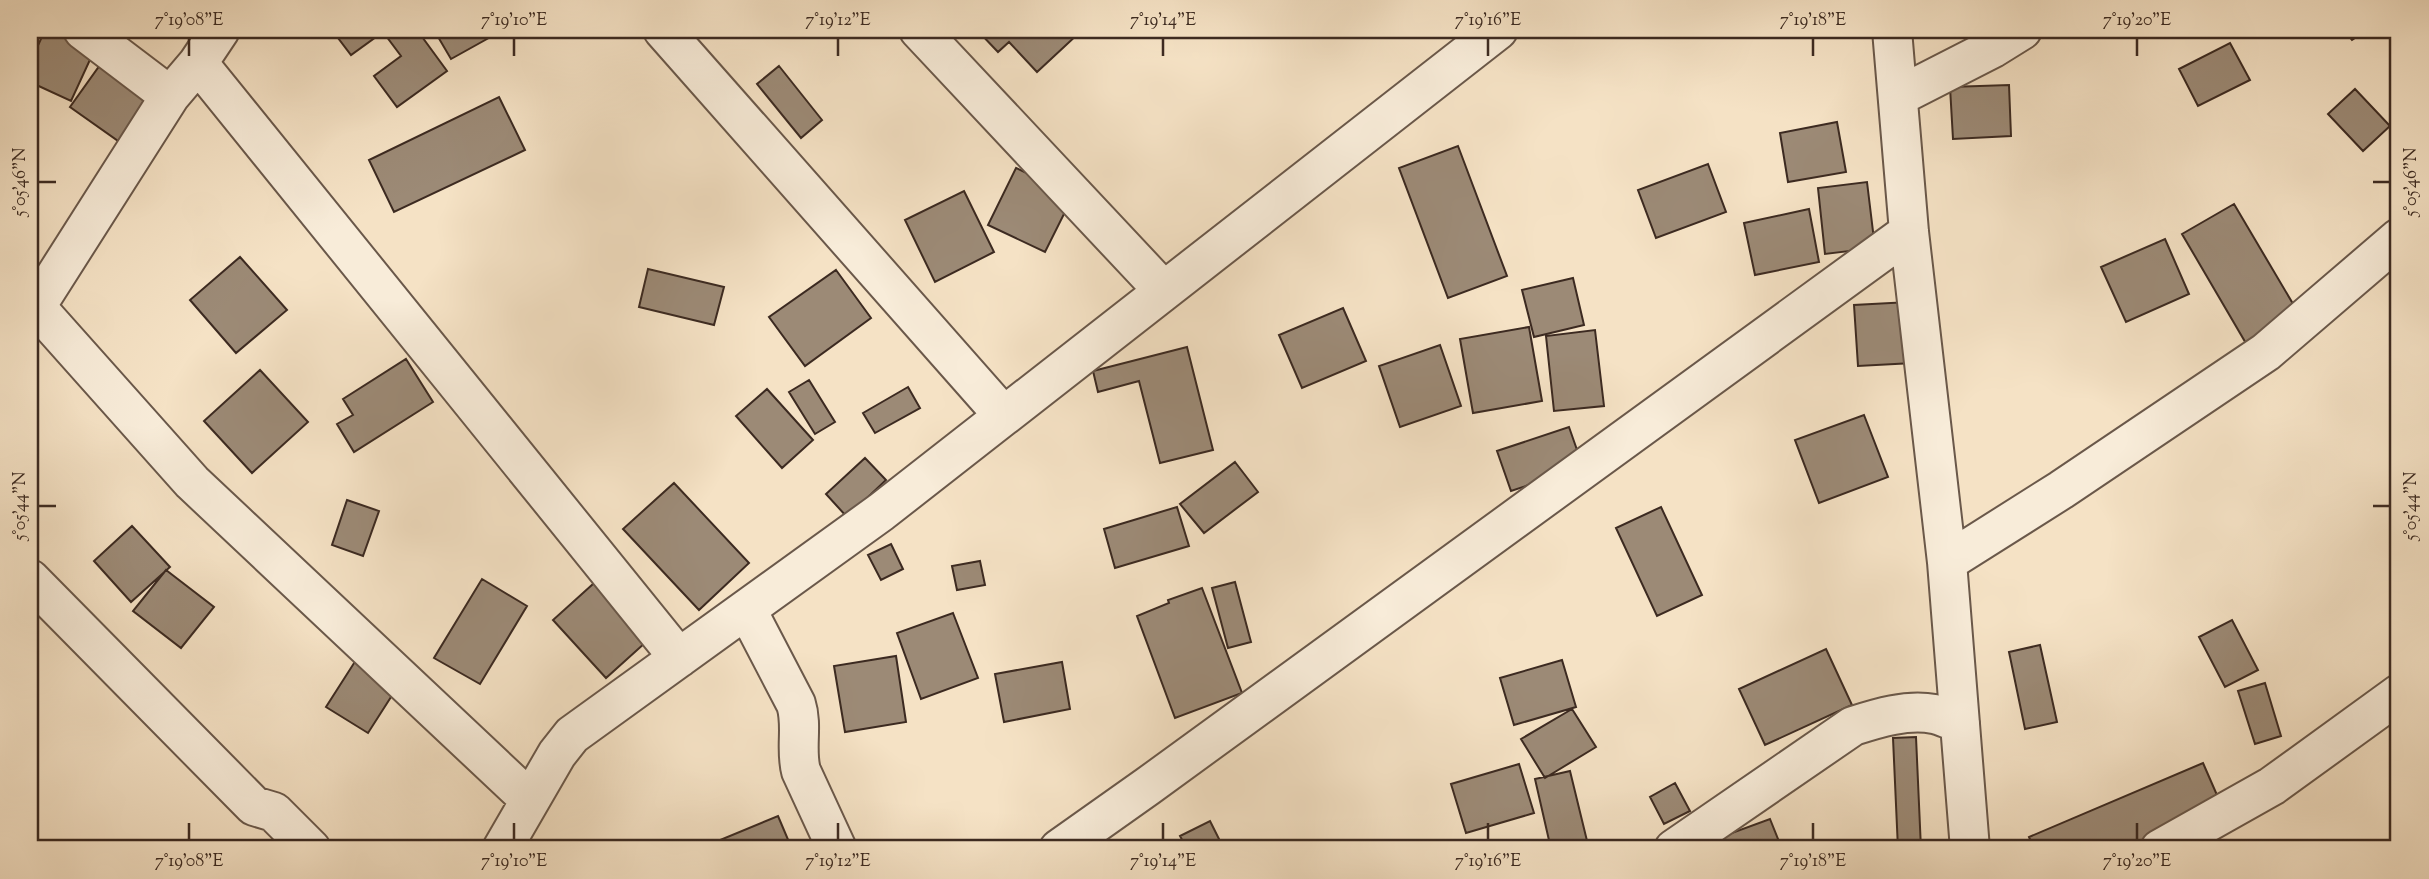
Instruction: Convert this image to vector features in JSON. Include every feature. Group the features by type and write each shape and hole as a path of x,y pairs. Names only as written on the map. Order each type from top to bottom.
{"street":[{"path":"83,30 170,96"},
{"path":"220,30 198,63 170,96 33,312 192,482 530,800"},
{"path":"663,30 1004,416"},
{"path":"919,30 1163,290"},
{"path":"502,849 557,754 572,735 881,512 1498,30"},
{"path":"1892,30 1909,232 1947,562 1970,849"},
{"path":"1899,96 1993,48 2022,30"},
{"path":"198,63 679,658"},
{"path":"1059,849 1909,232"},
{"path":"1947,562 2061,490 2266,352 2399,238"},
{"path":"30,579 254,806 274,812 311,849"},
{"path":"747,610 796,704 800,715 797,758 837,849"},
{"path":"2160,849 2272,786 2399,694"},
{"path":"1674,849 1853,726 1904,714 1933,714 1960,723"}],"building":[{"path":"45,30 82,30 100,38 71,101 30,82 30,63"},
{"path":"332,30 417,30 447,71 397,107 374,76 401,56 383,32 351,55"},
{"path":"434,30 503,30 451,59"},
{"path":"977,30 1076,30 1079,33 1037,72 1009,42 998,52"},
{"path":"2344,30 2367,30 2352,40"},
{"path":"2230,43 2250,80 2198,106 2179,69"},
{"path":"105,58 155,93 121,143 70,107"},
{"path":"779,66 822,120 801,138 757,84"},
{"path":"2009,85 2011,136 1953,139 1950,87"},
{"path":"2355,89 2390,126 2363,151 2328,114"},
{"path":"499,97 525,150 394,212 369,160"},
{"path":"1837,122 1846,172 1788,182 1780,133"},
{"path":"1458,146 1507,276 1448,298 1399,168"},
{"path":"1708,164 1726,212 1656,238 1638,190"},
{"path":"1016,168 1073,196 1045,252 988,225"},
{"path":"1867,182 1875,248 1825,254 1818,188"},
{"path":"964,191 994,252 935,282 905,220"},
{"path":"2234,204 2299,314 2247,345 2182,234"},
{"path":"1809,209 1819,262 1755,275 1744,223"},
{"path":"2165,239 2189,294 2126,322 2101,267"},
{"path":"240,257 287,310 236,353 190,300"},
{"path":"648,269 724,287 714,325 639,307"},
{"path":"836,270 871,318 805,366 769,317"},
{"path":"1573,278 1584,325 1534,337 1522,290"},
{"path":"1909,302 1913,363 1858,366 1854,305"},
{"path":"1343,308 1366,361 1302,388 1279,335"},
{"path":"1529,327 1542,401 1473,413 1460,339"},
{"path":"1595,330 1604,406 1554,411 1546,336"},
{"path":"1440,345 1461,406 1400,427 1379,366"},
{"path":"1187,347 1213,450 1160,463 1139,381 1098,392 1093,371"},
{"path":"406,359 433,402 354,452 337,424 353,415 343,399"},
{"path":"260,370 308,422 252,473 204,421"},
{"path":"809,380 835,422 815,434 789,392"},
{"path":"908,387 920,408 875,433 863,413"},
{"path":"767,389 813,440 782,468 736,416"},
{"path":"1864,415 1888,477 1819,503 1795,440"},
{"path":"1569,427 1583,467 1511,491 1497,451"},
{"path":"865,458 886,480 847,517 826,494"},
{"path":"1235,462 1258,492 1204,533 1180,504"},
{"path":"674,483 749,563 699,610 623,529"},
{"path":"347,500 379,511 363,556 332,545"},
{"path":"1177,507 1189,546 1115,568 1104,529"},
{"path":"1661,507 1702,595 1657,616 1616,528"},
{"path":"132,526 170,567 131,602 94,561"},
{"path":"891,544 903,569 881,580 868,555"},
{"path":"980,561 985,585 957,590 952,566"},
{"path":"613,566 666,624 606,678 553,620"},
{"path":"166,570 214,607 181,648 133,611"},
{"path":"482,579 527,606 480,684 434,658"},
{"path":"1235,582 1251,642 1228,648 1212,588"},
{"path":"1202,588 1242,693 1175,718 1137,616 1169,603 1168,600"},
{"path":"953,613 978,678 921,699 897,633"},
{"path":"2232,620 2258,670 2225,687 2199,637"},
{"path":"2040,645 2057,722 2025,729 2009,652"},
{"path":"1826,649 1852,705 1765,745 1739,689"},
{"path":"896,656 906,722 845,732 834,666"},
{"path":"356,660 398,686 368,733 326,707"},
{"path":"1562,660 1576,707 1514,725 1500,678"},
{"path":"1062,662 1070,709 1004,722 995,674"},
{"path":"2265,683 2281,736 2255,744 2238,691"},
{"path":"1572,709 1596,747 1545,778 1521,739"},
{"path":"1916,737 1921,849 1898,849 1893,738"},
{"path":"2203,763 2227,818 2153,849 2034,849 2029,837"},
{"path":"1519,764 1534,813 1466,833 1451,784"},
{"path":"1570,771 1589,849 1551,849 1535,779"},
{"path":"1675,783 1690,811 1664,824 1650,797"},
{"path":"778,816 792,849 710,849 708,845"},
{"path":"1770,819 1782,849 1722,849 1718,838"},
{"path":"1210,821 1224,849 1187,849 1180,836"}]}
